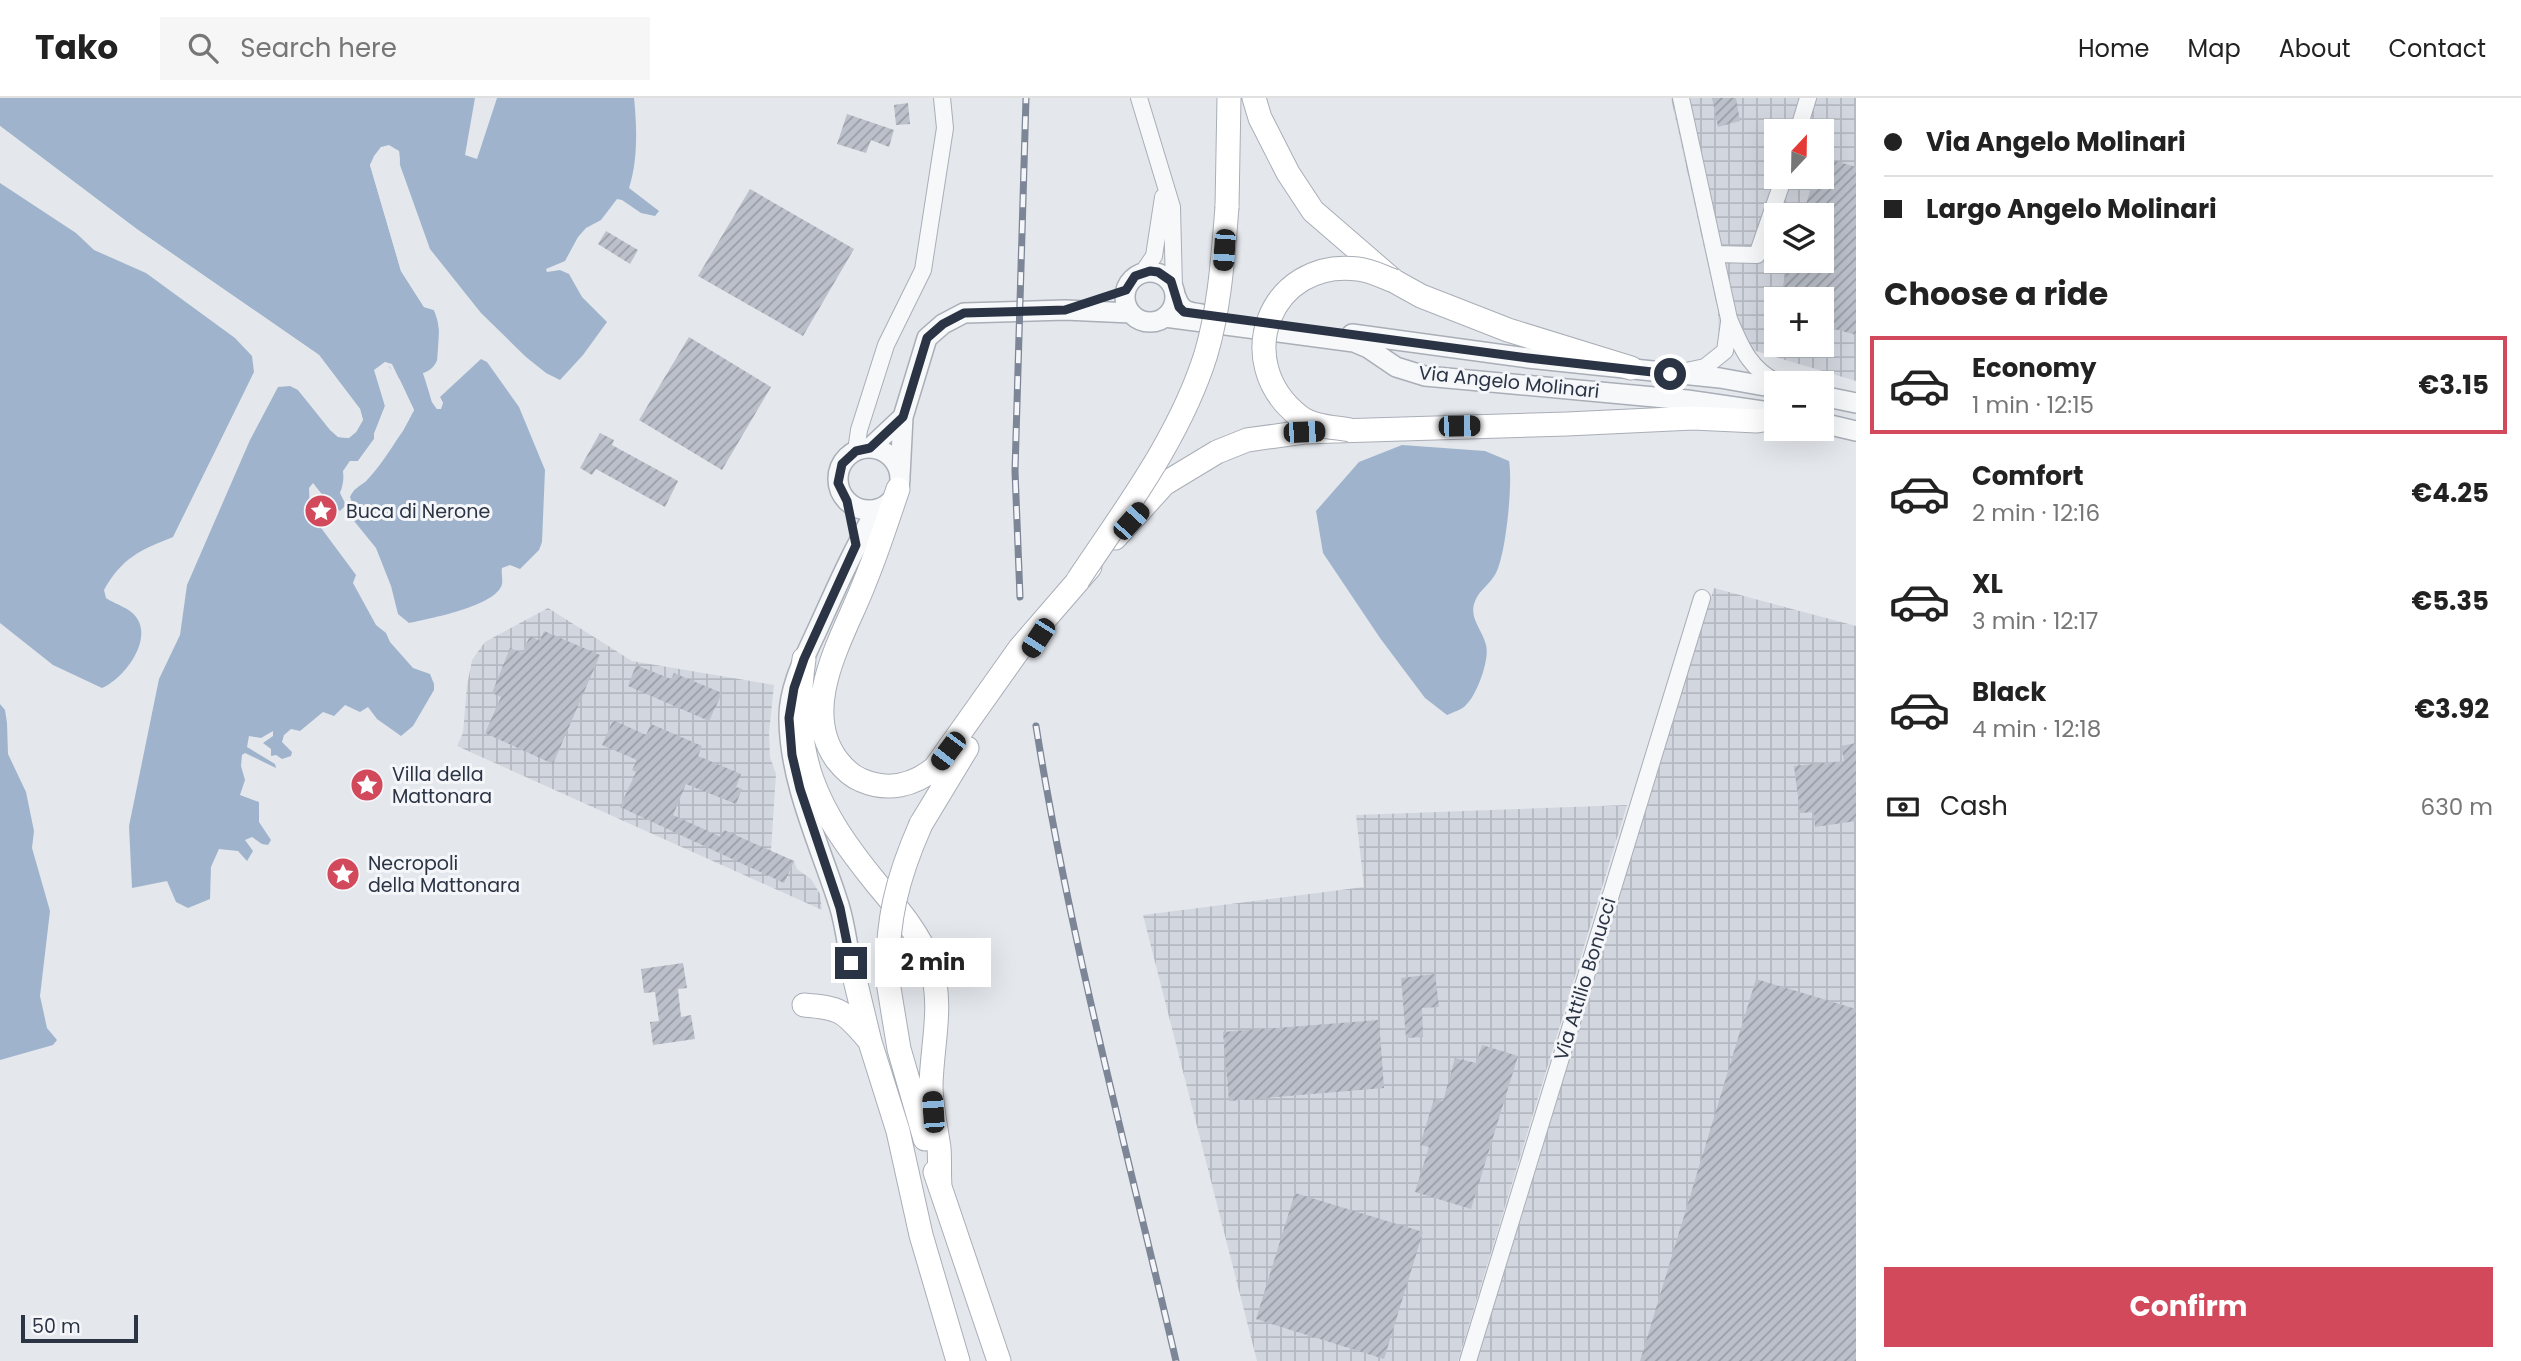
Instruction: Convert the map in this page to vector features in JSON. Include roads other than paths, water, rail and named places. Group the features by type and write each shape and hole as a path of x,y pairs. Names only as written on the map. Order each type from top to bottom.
{"main road":[{"path":"999,1361 940,1186 899,1049 888,982 887,952 895,892 920,824 983,723 1162,453 1190,394 1205,355 1222,272 1227,206 1229,98"},
{"path":"1254,98 1260,118 1287,173 1313,211 1394,281"},
{"path":"1350,430 1318,425 1301,417 1275,386 1263,349 1266,323 1276,304 1290,289 1307,277 1332,270 1359,269 1394,281 1421,296 1508,330 1631,368"},
{"path":"899,483 864,585 839,646 824,695 822,728 828,745 844,769 863,781 892,787 922,779 936,768 1020,648 1164,484 1217,452 1247,440 1304,432 1693,418 1764,419"},
{"path":"804,659 799,719 804,754 813,783 825,812 851,851 913,930 929,962 937,990 938,1018 931,1085 939,1150 940,1186"},
{"path":"851,963 870,1041 898,1131 921,1235 958,1361"},
{"path":"804,1005 831,1007 847,1015 870,1041"}],"street":[{"path":"863,450 859,430 886,345 923,270 945,128 942,98"},
{"path":"1139,98 1172,207 1175,293 1174,305 1166,317 1151,322 1131,313 1125,298 1126,290 1135,276 1143,272 1158,272 1171,281 1175,293"},
{"path":"1681,98 1729,319 1744,354 1764,375"},
{"path":"1802,119 1808,98"},
{"path":"1143,272 1154,256 1158,234 1163,195 1161,173"},
{"path":"1716,254 1757,255 1780,189"},
{"path":"1065,310 1126,290"},
{"name":"Via Angelo Molinari","path":"1175,293 1179,307 1184,312 1528,358 1720,378 1764,386"},
{"path":"903,417 842,464 839,474 841,493 856,507 877,509 886,505 899,483 903,417 927,338 943,324 964,313 1065,310 1131,313"},
{"name":"Via Angelo Molinari","path":"1166,317 1354,342 1396,367 1425,376 1686,400 1764,414"},
{"path":"1670,374 1705,368 1716,360 1725,351 1729,319"},
{"path":"1834,398 1856,403"},
{"path":"1834,426 1856,431"},
{"path":"863,450 887,454 898,468 899,483"},
{"path":"847,501 856,545"},
{"path":"851,963 840,908 800,789 792,755 789,718 794,688 804,659 856,545 877,509"},
{"name":"Via Attilio Bonucci","path":"1468,1361 1702,598"}],"water":[{"path":"0,98 475,98 465,155 477,159 497,98 634,98 636,143 629,188 659,211 655,216 641,213 617,199 601,220 586,228 578,237 565,261 546,269 547,272 560,270 569,274 582,297 607,322 583,355 560,380 526,357 481,313 430,249 400,165 399,151 381,147 370,165 401,271 424,307 434,310 437,317 439,355 431,369 423,373 432,402 437,409 443,403 440,397 481,359 487,362 519,407 545,470 542,542 539,550 520,569 510,565 502,568 502,584 488,599 461,610 409,623 398,614 391,586 376,548 350,516 353,505 350,497 379,466 414,410 400,380 385,362 375,370 385,406 374,439 358,461 350,461 346,469 340,493 346,505 340,511 328,502 313,483 309,488 310,513 356,575 353,583 376,625 386,633 390,642 413,668 430,674 434,690 413,726 401,736 377,719 368,707 360,712 345,705 334,716 323,712 300,731 291,729 284,735 282,742 292,752 291,756 282,759 276,755 271,756 271,749 263,743 273,736 273,731 261,738 249,736 247,747 275,764 276,768 245,753 242,755 241,766 245,780 240,795 259,802 259,822 271,840 268,845 252,837 245,840 253,851 247,861 238,851 219,849 211,867 210,899 188,908 176,902 167,881 132,888 129,826 159,679 180,635 187,585 250,440 278,387 290,386 298,390 338,437 349,438 363,420 360,409 319,355 138,230 0,126"},
{"path":"0,183 76,233 94,250 146,273 235,338 252,356 254,372 173,537 133,556 118,570 104,590 106,598 135,616 141,629 141,639 126,669 102,688 53,665 0,623"},
{"path":"1402,445 1485,451 1509,461 1509,501 1500,564 1478,596 1473,611 1486,645 1484,668 1470,700 1462,708 1447,715 1425,698 1380,638 1323,553 1316,511 1359,462"},
{"path":"0,704 5,710 8,754 26,792 34,831 32,848 50,911 40,996 47,1028 57,1040 53,1045 0,1060"}],"railway":[{"path":"1020,597 1015,471 1026,98"},
{"path":"1036,726 1082,965 1176,1361"}],"place":[{"name":"Buca di Nerone","path":"321,511"},
{"name":"Villa della Mattonara","path":"367,785"},
{"name":"Necropoli della Mattonara","path":"343,874"}]}
